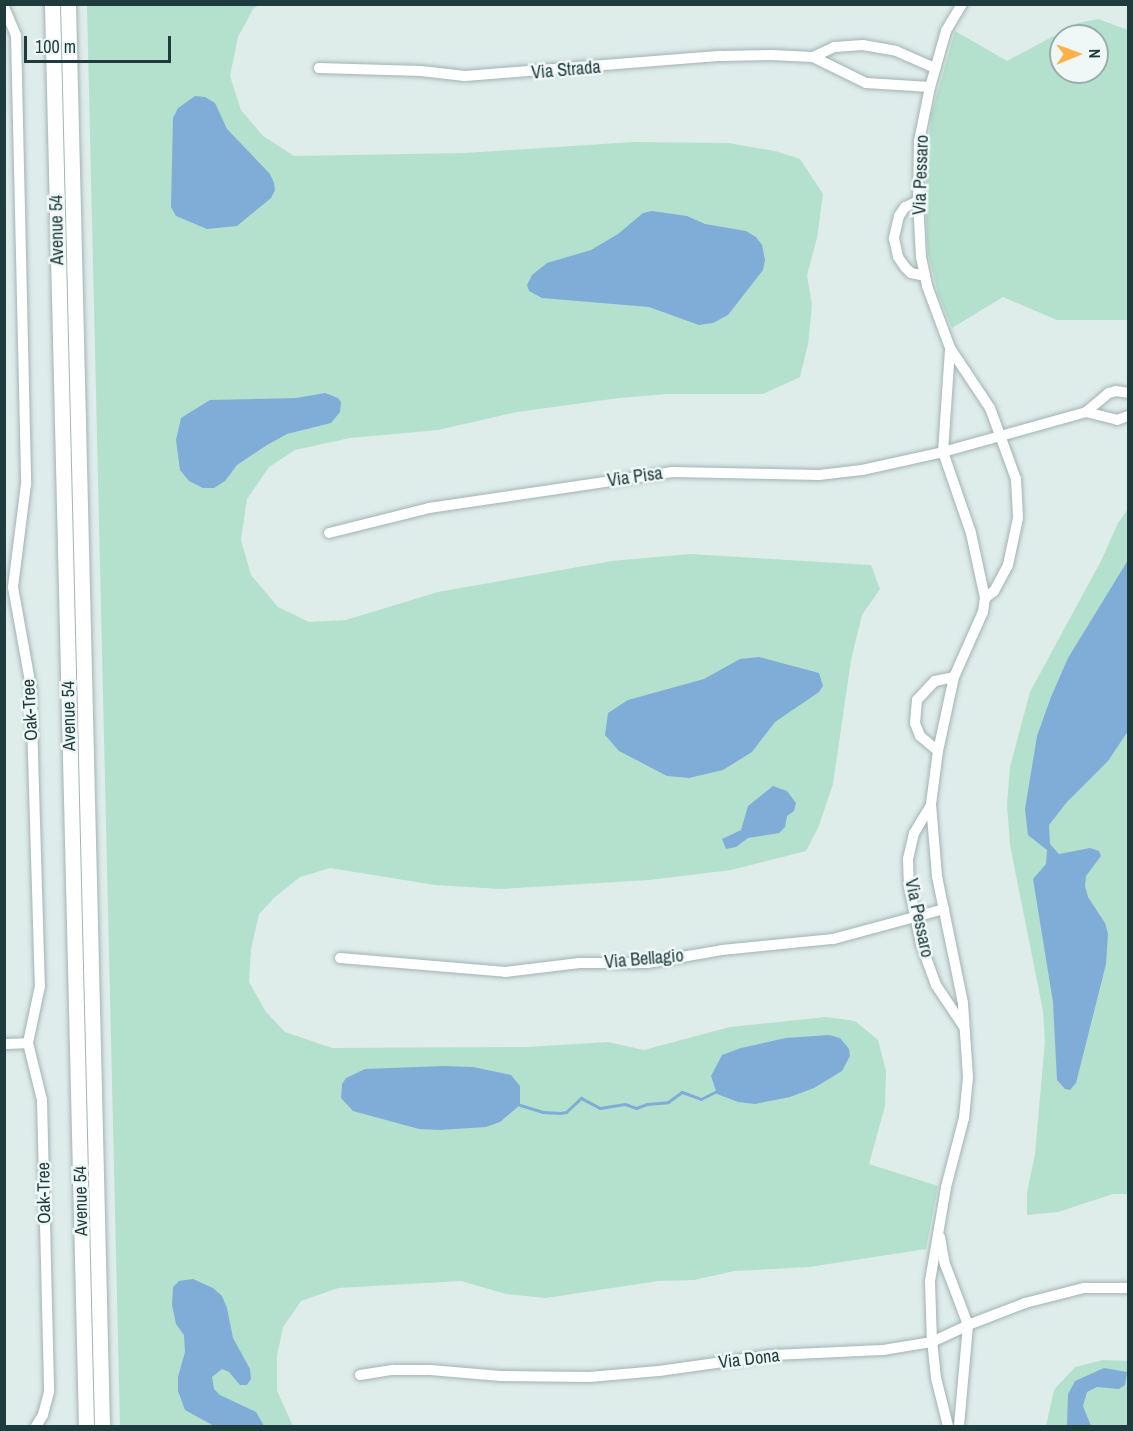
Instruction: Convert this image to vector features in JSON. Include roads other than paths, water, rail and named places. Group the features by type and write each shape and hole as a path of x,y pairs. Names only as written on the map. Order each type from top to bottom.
{"street":[{"name":"Avenue 54","path":"52,4 87,1426"},
{"name":"Avenue 54","path":"68,4 102,1426"},
{"name":"Via Pessaro","path":"962,4 946,31 930,87 919,141 918,201 925,276 951,348 990,408 1016,479 1018,518 1008,565 994,591 985,598"},
{"name":"Oak-Tree","path":"4,7 16,35 26,484 13,587 31,687 40,986 28,1043 42,1100 49,1392 44,1415 36,1426"},
{"name":"Via Strada","path":"813,57 834,47 863,45 896,51 935,68"},
{"name":"Via Strada","path":"319,68 421,71 465,76 721,56 813,57 866,83 930,87"},
{"path":"918,201 905,207 899,216 894,238 898,257 905,267 911,273 925,276"},
{"name":"Via Pessaro","path":"948,1426 936,1378 930,1281 939,1228 964,1118 968,1077 963,1003 937,876 931,804 938,751 954,677 983,612 985,598 971,533 943,452 951,348"},
{"path":"1086,412 1109,393 1128,393"},
{"path":"1086,412 1116,420 1128,416"},
{"name":"Via Pisa","path":"329,533 429,508 672,472 819,475 862,471 943,452 1086,412"},
{"path":"938,751 927,745 915,723 917,700 935,681 954,677"},
{"name":"Via Pessaro","path":"931,804 914,833 908,859 909,886 921,944 936,985 964,1028"},
{"name":"Via Bellagio","path":"339,958 504,972 579,963 647,963 722,950 833,939 944,909"},
{"path":"4,1044 28,1043"},
{"name":"Via Pessaro","path":"939,1228 945,1264 968,1325 959,1426"},
{"name":"Via Dona","path":"360,1375 393,1370 430,1370 501,1376 589,1377 660,1371 773,1355 883,1350 932,1342 1025,1303 1084,1288 1128,1288"}],"water":[{"path":"195,96 205,97 215,103 227,129 270,174 274,183 275,190 271,198 237,226 207,229 176,216 171,207 173,118 178,108"},
{"path":"652,211 687,216 705,224 746,231 756,237 762,245 765,260 763,270 728,315 713,323 699,325 649,307 542,298 529,291 527,285 532,275 547,263 591,250 618,234 643,213"},
{"path":"325,393 338,398 341,402 340,412 331,423 287,434 267,445 237,465 225,481 214,488 203,488 189,481 180,470 176,440 181,418 210,400 296,398"},
{"path":"1128,560 1128,731 1108,761 1067,802 1049,825 1050,844 1059,854 1090,848 1099,851 1101,856 1086,876 1085,886 1088,897 1105,923 1108,934 1106,964 1076,1083 1070,1090 1065,1089 1057,1080 1053,1002 1033,879 1046,864 1047,850 1028,835 1025,809 1037,736 1051,697 1068,658"},
{"path":"759,657 819,673 823,686 819,692 775,722 752,752 723,770 689,778 667,776 619,751 605,735 608,713 628,700 704,679 740,659"},
{"path":"773,786 787,791 796,803 794,811 787,816 785,827 779,833 748,838 736,847 726,849 722,839 741,830 748,806"},
{"path":"829,1035 840,1038 849,1049 850,1056 842,1071 814,1088 790,1097 755,1104 738,1102 717,1094 711,1076 722,1055 741,1048 786,1038"},
{"path":"473,1067 511,1075 520,1086 520,1105 500,1122 486,1127 439,1130 419,1129 353,1111 341,1098 342,1084 346,1078 365,1069"},
{"path":"193,1279 213,1288 222,1296 233,1338 250,1369 251,1379 247,1385 240,1385 229,1372 222,1369 212,1377 214,1389 220,1395 256,1412 264,1426 214,1426 185,1410 178,1391 178,1377 185,1352 184,1335 176,1324 172,1305 173,1287 179,1281"},
{"path":"1104,1368 1127,1372 1125,1385 1119,1389 1097,1387 1087,1392 1083,1406 1091,1426 1067,1426 1068,1394 1075,1381"}],"waterway":[{"path":"520,1105 543,1112 560,1113 566,1112 581,1098 600,1108 625,1104 636,1108 647,1104 668,1102 682,1092 701,1099 715,1092"}]}
